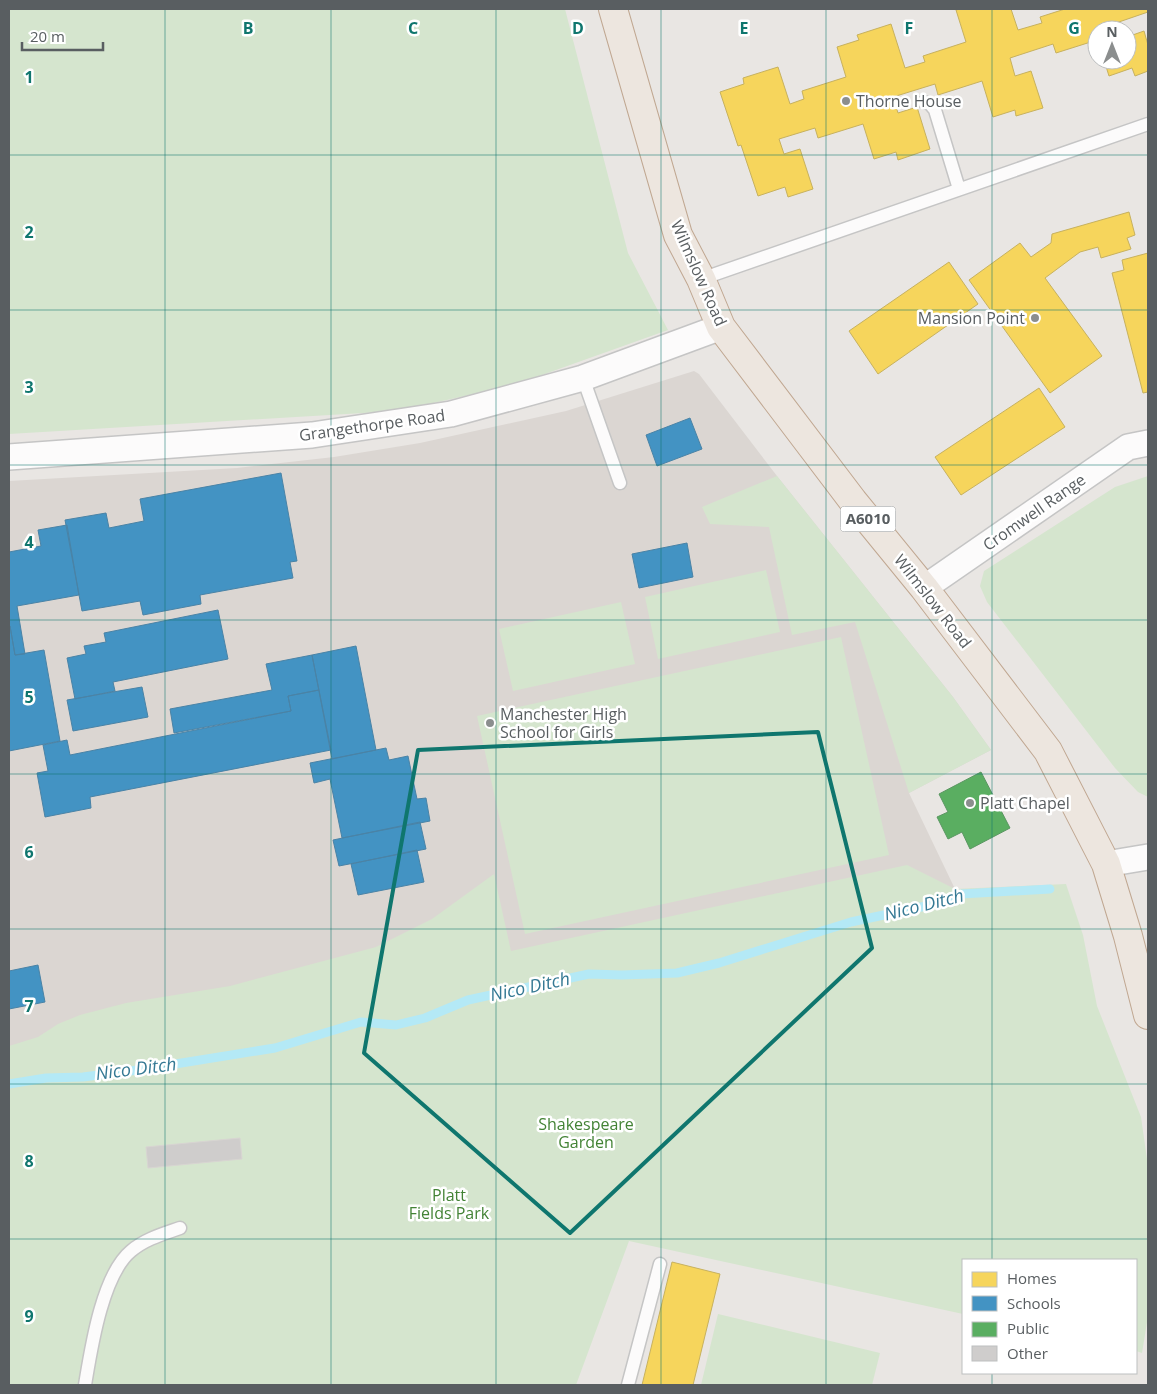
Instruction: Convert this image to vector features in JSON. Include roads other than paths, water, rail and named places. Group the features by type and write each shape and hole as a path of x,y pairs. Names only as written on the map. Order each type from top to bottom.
{"highway":[{"name":"Wilmslow Road","path":"613,9 678,235 701,278 722,326 853,501 924,588 1048,751 1106,864 1128,936 1148,1016"}],"street":[{"name":"Grangethorpe Road","path":"9,457 312,435 450,414 583,378 722,326"},
{"name":"Cromwell Range","path":"924,588 1128,447 1148,443"},
{"path":"1106,864 1148,857"}],"lane":[{"path":"924,102 930,104 935,110 958,189"},
{"path":"701,278 1148,124"},
{"path":"583,378 620,483"},
{"path":"85,1385 94,1333 115,1272 129,1252 146,1240 180,1228"},
{"path":"628,1385 660,1264"}],"waterway":[{"name":"Nico Ditch","path":"9,1084 46,1078 83,1077 138,1070 275,1048 361,1022 396,1025 425,1018 468,1000 589,974 677,973 719,963 851,922 926,906 961,894 1050,889"}],"place":[{"name":"Thorne House","path":"846,101"},
{"name":"Mansion Point","path":"1035,318"},
{"name":"Manchester High School for Girls","path":"490,723"},
{"name":"Platt Chapel","path":"970,803"}],"park label":[{"name":"Shakespeare Garden","path":"586,1133"},
{"name":"Platt Fields Park","path":"449,1204"}]}
